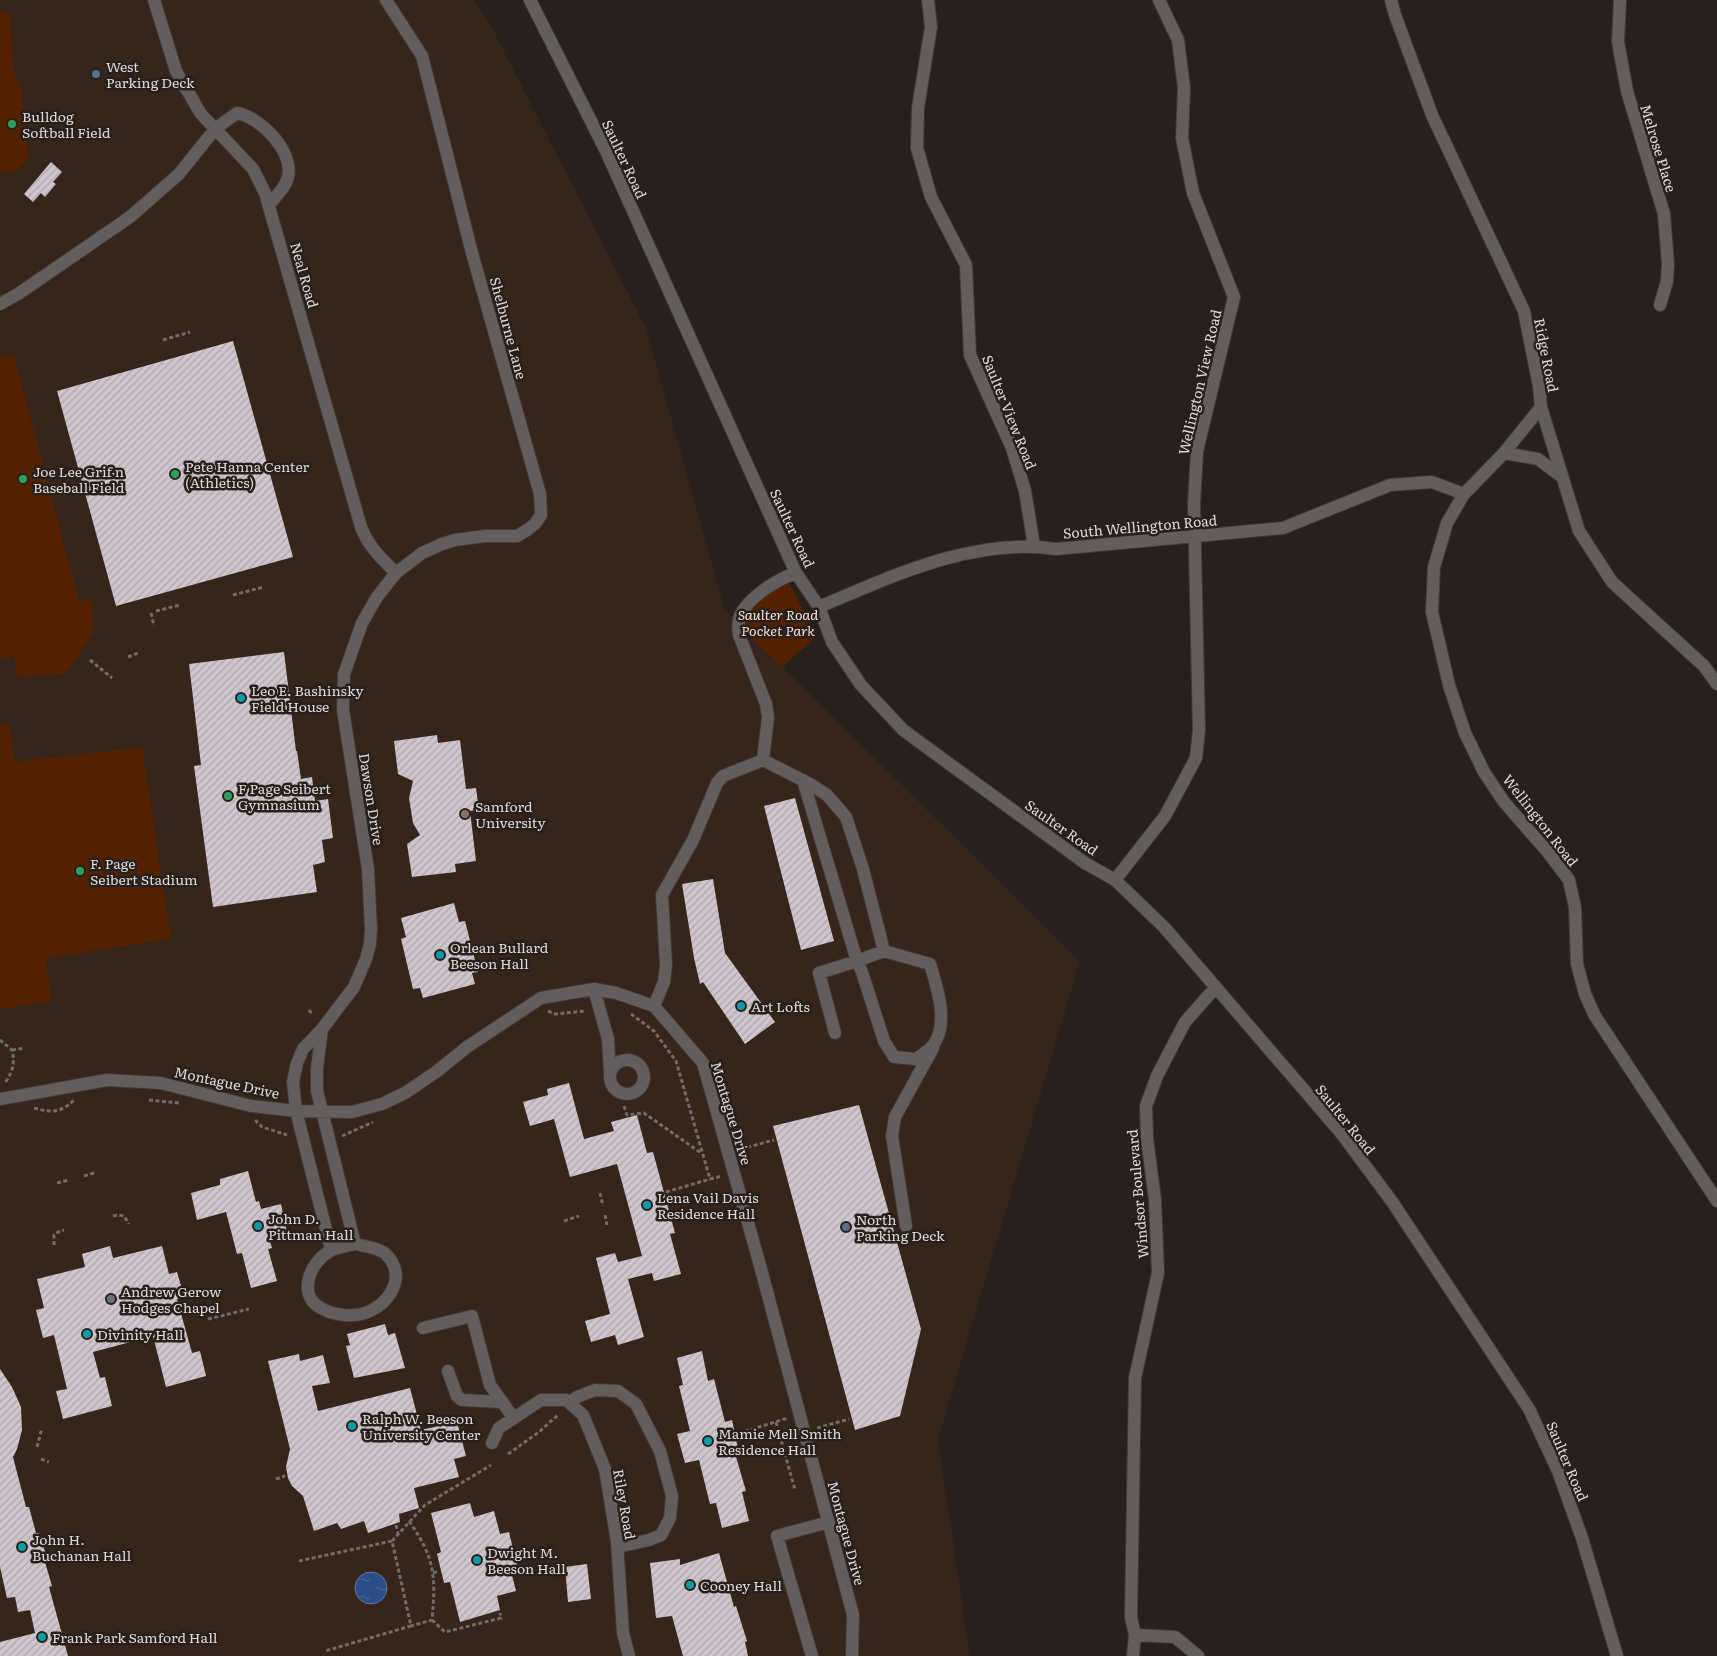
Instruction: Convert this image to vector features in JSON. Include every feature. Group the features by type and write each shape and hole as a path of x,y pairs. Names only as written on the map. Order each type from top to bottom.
{"street":[{"name":"Neal Road","path":"154,0 176,71 201,114 253,169 265,193 361,526 366,539 375,552 396,573"},
{"name":"Shelburne Lane","path":"386,0 422,56 472,253 540,494 541,505 541,515 535,524 517,536 485,536 448,542 422,553 396,573"},
{"name":"Saulter Road","path":"530,0 606,151 796,573 819,607 832,642 861,684 903,730 1085,863 1115,880 1164,927 1347,1141 1393,1203 1529,1409 1558,1471 1582,1538 1617,1656"},
{"name":"Saulter View Road","path":"928,0 930,27 918,108 918,148 930,197 966,265 970,355 1012,448 1025,491 1034,546"},
{"name":"Wellington View Road","path":"1115,880 1165,816 1196,758 1200,730 1194,537 1197,451 1234,297 1193,193 1182,138 1184,88 1178,40 1158,0"},
{"name":"Ridge Road","path":"1391,0 1432,115 1524,311 1540,386 1542,407 1579,531 1612,582 1704,666 1717,684"},
{"name":"Melrose Place","path":"1620,0 1618,42 1626,91 1664,214 1668,264 1667,281 1660,305"},
{"path":"0,304 20,293 130,217 179,174 215,129 237,113 247,114 280,144 285,152 288,177 282,189 269,205"},
{"name":"Wellington Road","path":"1542,407 1504,453 1464,494 1448,523 1434,567 1432,612 1450,685 1465,733 1484,772 1504,802 1546,850 1568,880 1575,907 1577,964 1585,994 1595,1016 1717,1202"},
{"path":"1504,453 1538,459 1562,477"},
{"name":"South Wellington Road","path":"819,607 910,569 977,551 1034,546 1056,549 1283,528 1390,485 1432,482 1464,494"},
{"name":"Dawson Drive","path":"332,1250 296,1111 294,1082 303,1049 322,1030 354,987 370,944 368,869 343,710 344,674 362,624 377,596 396,573"},
{"path":"762,760 768,717 766,704 739,635 740,616 752,600 782,578 796,573"},
{"path":"654,1006 664,982 666,965 662,895 693,840 717,783 723,776 762,760 803,780 827,796 846,817 863,869 884,952"},
{"path":"803,780 857,961 884,1041 894,1057 916,1058 934,1046"},
{"path":"836,1033 819,973 884,952 930,964 940,997 940,1029 934,1046 895,1117 892,1136 906,1226"},
{"name":"Windsor Boulevard","path":"1133,1656 1135,1635 1131,1608 1135,1378 1158,1273 1155,1200 1147,1138 1146,1106 1157,1076 1185,1022 1216,987"},
{"path":"594,989 608,1039 611,1083 618,1092 634,1093 642,1085 644,1074 642,1068 617,1049 608,1039"},
{"name":"Montague Drive","path":"0,1099 108,1080 161,1083 251,1106 296,1111 352,1112 382,1104 405,1093 468,1047 541,998 594,989 616,993 654,1006 703,1063 761,1269 853,1615 852,1656"},
{"name":"Dawson Drive","path":"322,1030 317,1068 317,1090 321,1112 356,1244"},
{"path":"610,1074 616,1063 622,1060 633,1060"},
{"path":"356,1244 382,1251 389,1256 396,1271 396,1281 393,1290 387,1298 369,1312 360,1314 349,1315 330,1312 315,1305 309,1295 308,1280 320,1258 332,1250 356,1244"},
{"path":"423,1328 472,1316 490,1385 513,1417"},
{"path":"448,1371 457,1396 462,1400 501,1402"},
{"path":"492,1443 499,1428 541,1400 568,1401 595,1390 618,1391 636,1404 660,1451 672,1496 670,1518 661,1535 649,1540 618,1547"},
{"name":"Riley Road","path":"568,1401 583,1415 605,1469 618,1547 623,1633 629,1656"},
{"path":"812,1656 777,1536 829,1522"},
{"path":"1135,1635 1175,1637 1198,1656"}],"path":[{"path":"163,340 190,332"},
{"path":"233,595 264,587"},
{"path":"156,612 180,605"},
{"path":"151,613 154,626"},
{"path":"128,657 138,653"},
{"path":"90,660 112,678"},
{"path":"309,1010 313,1015"},
{"path":"541,1013 546,1011 556,1014 600,1010"},
{"path":"627,1012 654,1031 676,1060 710,1180"},
{"path":"0,1040 12,1050 14,1066 4,1085 0,1087"},
{"path":"12,1050 25,1048"},
{"path":"149,1100 186,1104"},
{"path":"624,1106 627,1115 644,1113 702,1154"},
{"path":"247,1118 256,1120 262,1127 269,1130 288,1135 293,1141 304,1140"},
{"path":"328,1138 337,1138 378,1119"},
{"path":"741,1150 774,1140"},
{"path":"84,1176 94,1173"},
{"path":"666,1192 724,1175"},
{"path":"57,1183 68,1180"},
{"path":"600,1193 603,1206"},
{"path":"605,1215 608,1225"},
{"path":"113,1216 124,1216 129,1224"},
{"path":"564,1220 579,1216"},
{"path":"54,1245 54,1235 64,1230"},
{"path":"208,1319 248,1309"},
{"path":"508,1454 552,1421 568,1401"},
{"path":"739,1433 792,1418"},
{"path":"816,1428 850,1419"},
{"path":"776,1422 795,1490"},
{"path":"37,1447 42,1428"},
{"path":"41,1459 49,1462"},
{"path":"299,1561 392,1541 425,1505 491,1465"},
{"path":"276,1479 285,1476"},
{"path":"409,1521 422,1540 431,1563 435,1587 432,1620"},
{"path":"396,1525 398,1533"},
{"path":"44,1543 57,1537"},
{"path":"392,1541 411,1626"},
{"path":"432,1573 439,1571"},
{"path":"432,1620 445,1632 501,1618 500,1613"},
{"path":"325,1651 432,1620"}],"shaded area":[{"name":"Samford University","path":"0,0 474,0 489,22 646,328 725,610 1080,961 938,1440 970,1656 0,1656"}],"green space":[{"name":"Bulldog Softball Field","path":"10,12 13,69 22,90 28,158 17,171 0,172 0,13"},
{"name":"Joe Lee Grif n Baseball Field","path":"14,355 79,601 92,600 93,633 65,674 18,677 14,656 0,658 0,357"},
{"name":"Saulter Road Pocket Park","path":"788,581 817,636 782,667 746,632 746,623 748,615 759,601"},
{"name":"F. Page Seibert Stadium","path":"9,724 15,762 142,747 171,939 46,958 51,1001 0,1009 0,725"}],"water":[{"path":"371,1572 377,1573 382,1577 386,1582 386,1594 382,1599 377,1603 371,1604 365,1603 360,1599 356,1594 355,1588 356,1582 360,1577 365,1573"}],"building":[{"path":"51,162 62,172 53,182 56,184 45,197 41,193 33,202 24,194"},
{"name":"Pete Hanna Center (Athletics)","path":"233,341 293,557 116,606 57,391"},
{"path":"284,652 301,779 312,777 315,801 328,799 333,838 322,840 325,862 313,865 317,892 213,907 194,766 201,765 189,664"},
{"path":"437,735 438,743 460,740 466,789 476,788 479,810 470,811 476,861 455,864 456,872 412,877 407,844 420,835 413,823 409,798 413,781 398,774 394,741"},
{"path":"795,798 834,941 801,950 764,806"},
{"path":"713,879 725,953 775,1022 745,1044 703,982 700,984 694,958 682,884"},
{"name":"Orlean Bullard Beeson Hall","path":"454,903 459,922 465,921 478,972 472,973 475,984 423,998 420,988 413,989 401,939 406,937 401,918"},
{"name":"Lena Vail Davis Residence Hall","path":"569,1083 584,1139 614,1131 611,1122 637,1115 647,1153 653,1152 675,1233 670,1234 681,1274 654,1281 652,1273 628,1279 644,1337 618,1345 615,1335 591,1342 585,1321 610,1314 596,1258 615,1253 618,1262 642,1256 617,1164 570,1177 554,1119 530,1126 523,1102 548,1095 547,1089"},
{"name":"North Parking Deck","path":"859,1105 921,1329 900,1416 855,1430 773,1126"},
{"name":"John D. Pittman Hall","path":"248,1171 256,1202 259,1201 261,1209 281,1204 287,1232 269,1238 272,1248 268,1249 277,1281 251,1288 242,1253 237,1254 226,1212 197,1220 191,1193 220,1185 220,1179"},
{"name":"Divinity Hall","path":"110,1246 113,1258 162,1246 169,1274 177,1272 184,1296 177,1299 192,1353 200,1351 206,1376 166,1387 153,1336 93,1352 100,1378 105,1377 112,1406 63,1419 56,1391 67,1389 54,1335 43,1338 36,1310 44,1308 37,1279 85,1267 82,1254"},
{"path":"385,1324 388,1335 395,1333 405,1368 354,1378 346,1346 350,1345 347,1334"},
{"name":"Mamie Mell Smith Residence Hall","path":"702,1351 708,1381 714,1379 725,1422 732,1420 738,1449 734,1450 746,1491 742,1492 749,1521 722,1528 716,1503 710,1504 699,1460 685,1463 677,1434 690,1431 679,1386 683,1385 677,1358"},
{"name":"Ralph W. Beeson University Center","path":"299,1354 300,1361 323,1355 330,1383 312,1386 318,1411 410,1388 421,1430 457,1422 466,1456 454,1459 459,1477 414,1488 419,1508 399,1514 400,1522 368,1533 364,1521 341,1529 337,1523 314,1531 303,1496 292,1486 288,1478 286,1467 290,1449 268,1361"},
{"name":"John H. Buchanan Hall","path":"0,1369 12,1387 21,1407 22,1430 13,1457 26,1507 29,1507 36,1533 39,1533 48,1561 45,1562 52,1586 49,1587 68,1656 0,1656 0,1642 35,1633 30,1610 18,1612 15,1597 7,1598 0,1567"},
{"name":"Dwight M. Beeson Hall","path":"470,1503 474,1517 494,1511 500,1534 509,1532 517,1565 510,1567 516,1591 497,1596 500,1610 460,1622 450,1582 444,1583 437,1554 441,1552 431,1513"},
{"name":"Cooney Hall","path":"719,1553 734,1607 736,1606 747,1641 745,1642 748,1656 683,1656 672,1616 656,1618 650,1563 680,1559 680,1565"},
{"path":"587,1564 591,1599 568,1602 565,1567"}],"place":[{"name":"West Parking Deck","path":"96,74"},
{"name":"Bulldog Softball Field","path":"12,124"},
{"name":"Pete Hanna Center (Athletics)","path":"175,474"},
{"name":"Joe Lee Grif n Baseball Field","path":"23,479"},
{"name":"Leo E. Bashinsky Field House","path":"241,698"},
{"name":"F Page Seibert Gymnasium","path":"228,796"},
{"name":"Samford University","path":"465,814"},
{"name":"F. Page Seibert Stadium","path":"80,871"},
{"name":"Orlean Bullard Beeson Hall","path":"440,955"},
{"name":"Art Lofts","path":"741,1006"},
{"name":"Lena Vail Davis Residence Hall","path":"647,1205"},
{"name":"John D. Pittman Hall","path":"258,1226"},
{"name":"North Parking Deck","path":"846,1227"},
{"name":"Andrew Gerow Hodges Chapel","path":"111,1299"},
{"name":"Divinity Hall","path":"87,1334"},
{"name":"Ralph W. Beeson University Center","path":"352,1426"},
{"name":"Mamie Mell Smith Residence Hall","path":"708,1441"},
{"name":"John H. Buchanan Hall","path":"22,1547"},
{"name":"Dwight M. Beeson Hall","path":"477,1560"},
{"name":"Cooney Hall","path":"690,1585"},
{"name":"Frank Park Samford Hall","path":"42,1637"}]}
